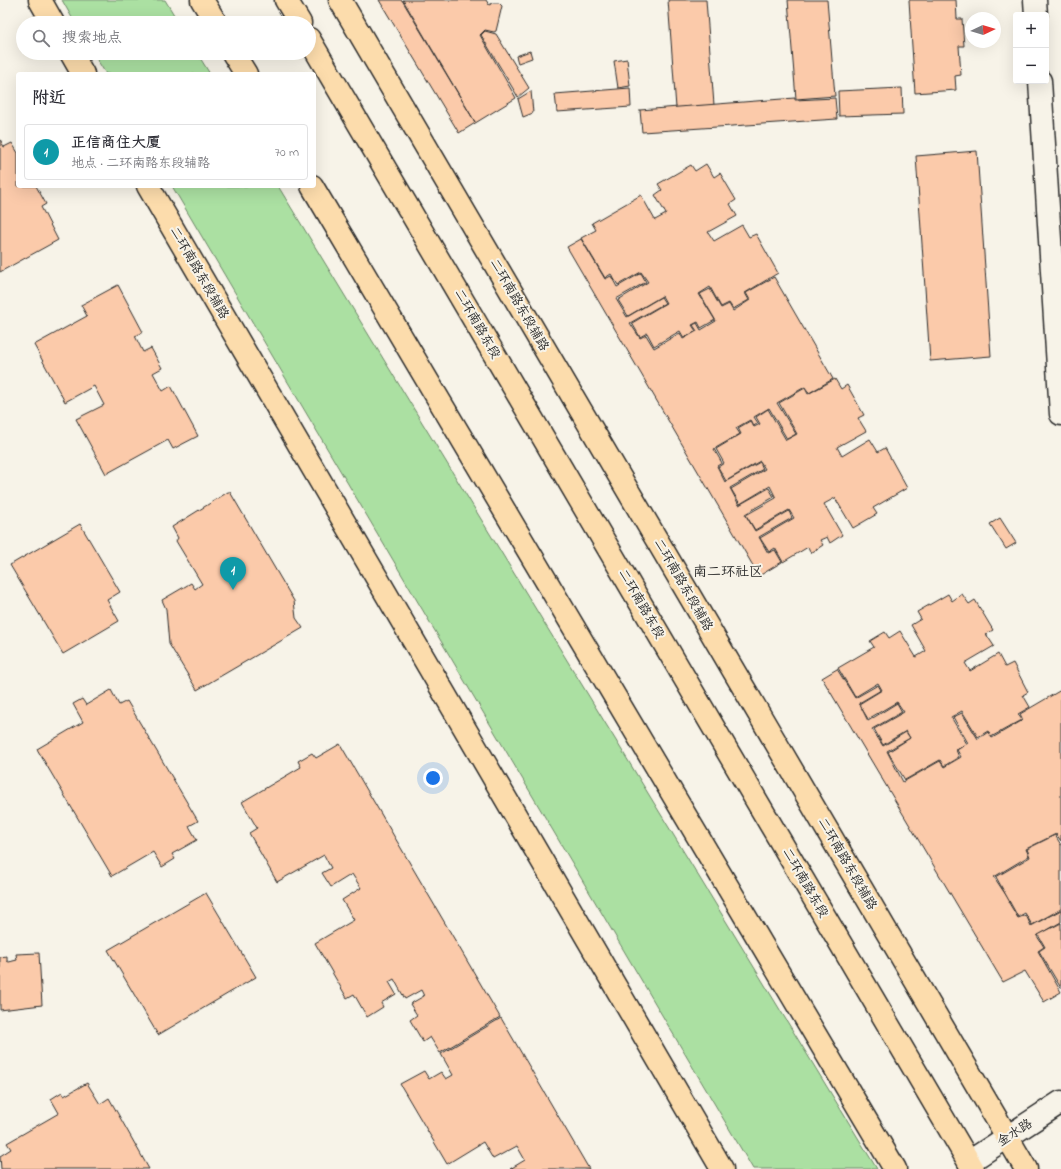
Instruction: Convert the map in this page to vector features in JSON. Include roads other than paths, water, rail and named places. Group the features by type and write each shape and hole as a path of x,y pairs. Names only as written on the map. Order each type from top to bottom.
{"main road":[{"path":"40,0 49,16"},
{"path":"202,0 212,16"},
{"path":"286,0 296,16"},
{"name":"二环南路东段辅路","path":"340,0 1026,1169"},
{"name":"二环南路东段","path":"316,51 971,1166"},
{"path":"75,60 82,72"},
{"path":"237,60 245,72"},
{"name":"二环南路东段辅路","path":"149,188 722,1169"},
{"path":"313,188 895,1169"}],"street":[{"path":"1035,0 1036,12"},
{"path":"1040,84 1058,336 1061,414"},
{"name":"金水路","path":"971,1166 1008,1138 1061,1102"}],"place":[{"name":"正信商住大厦","path":"233,590"}],"district":[{"name":"南二环社区","path":"728,572"}]}
